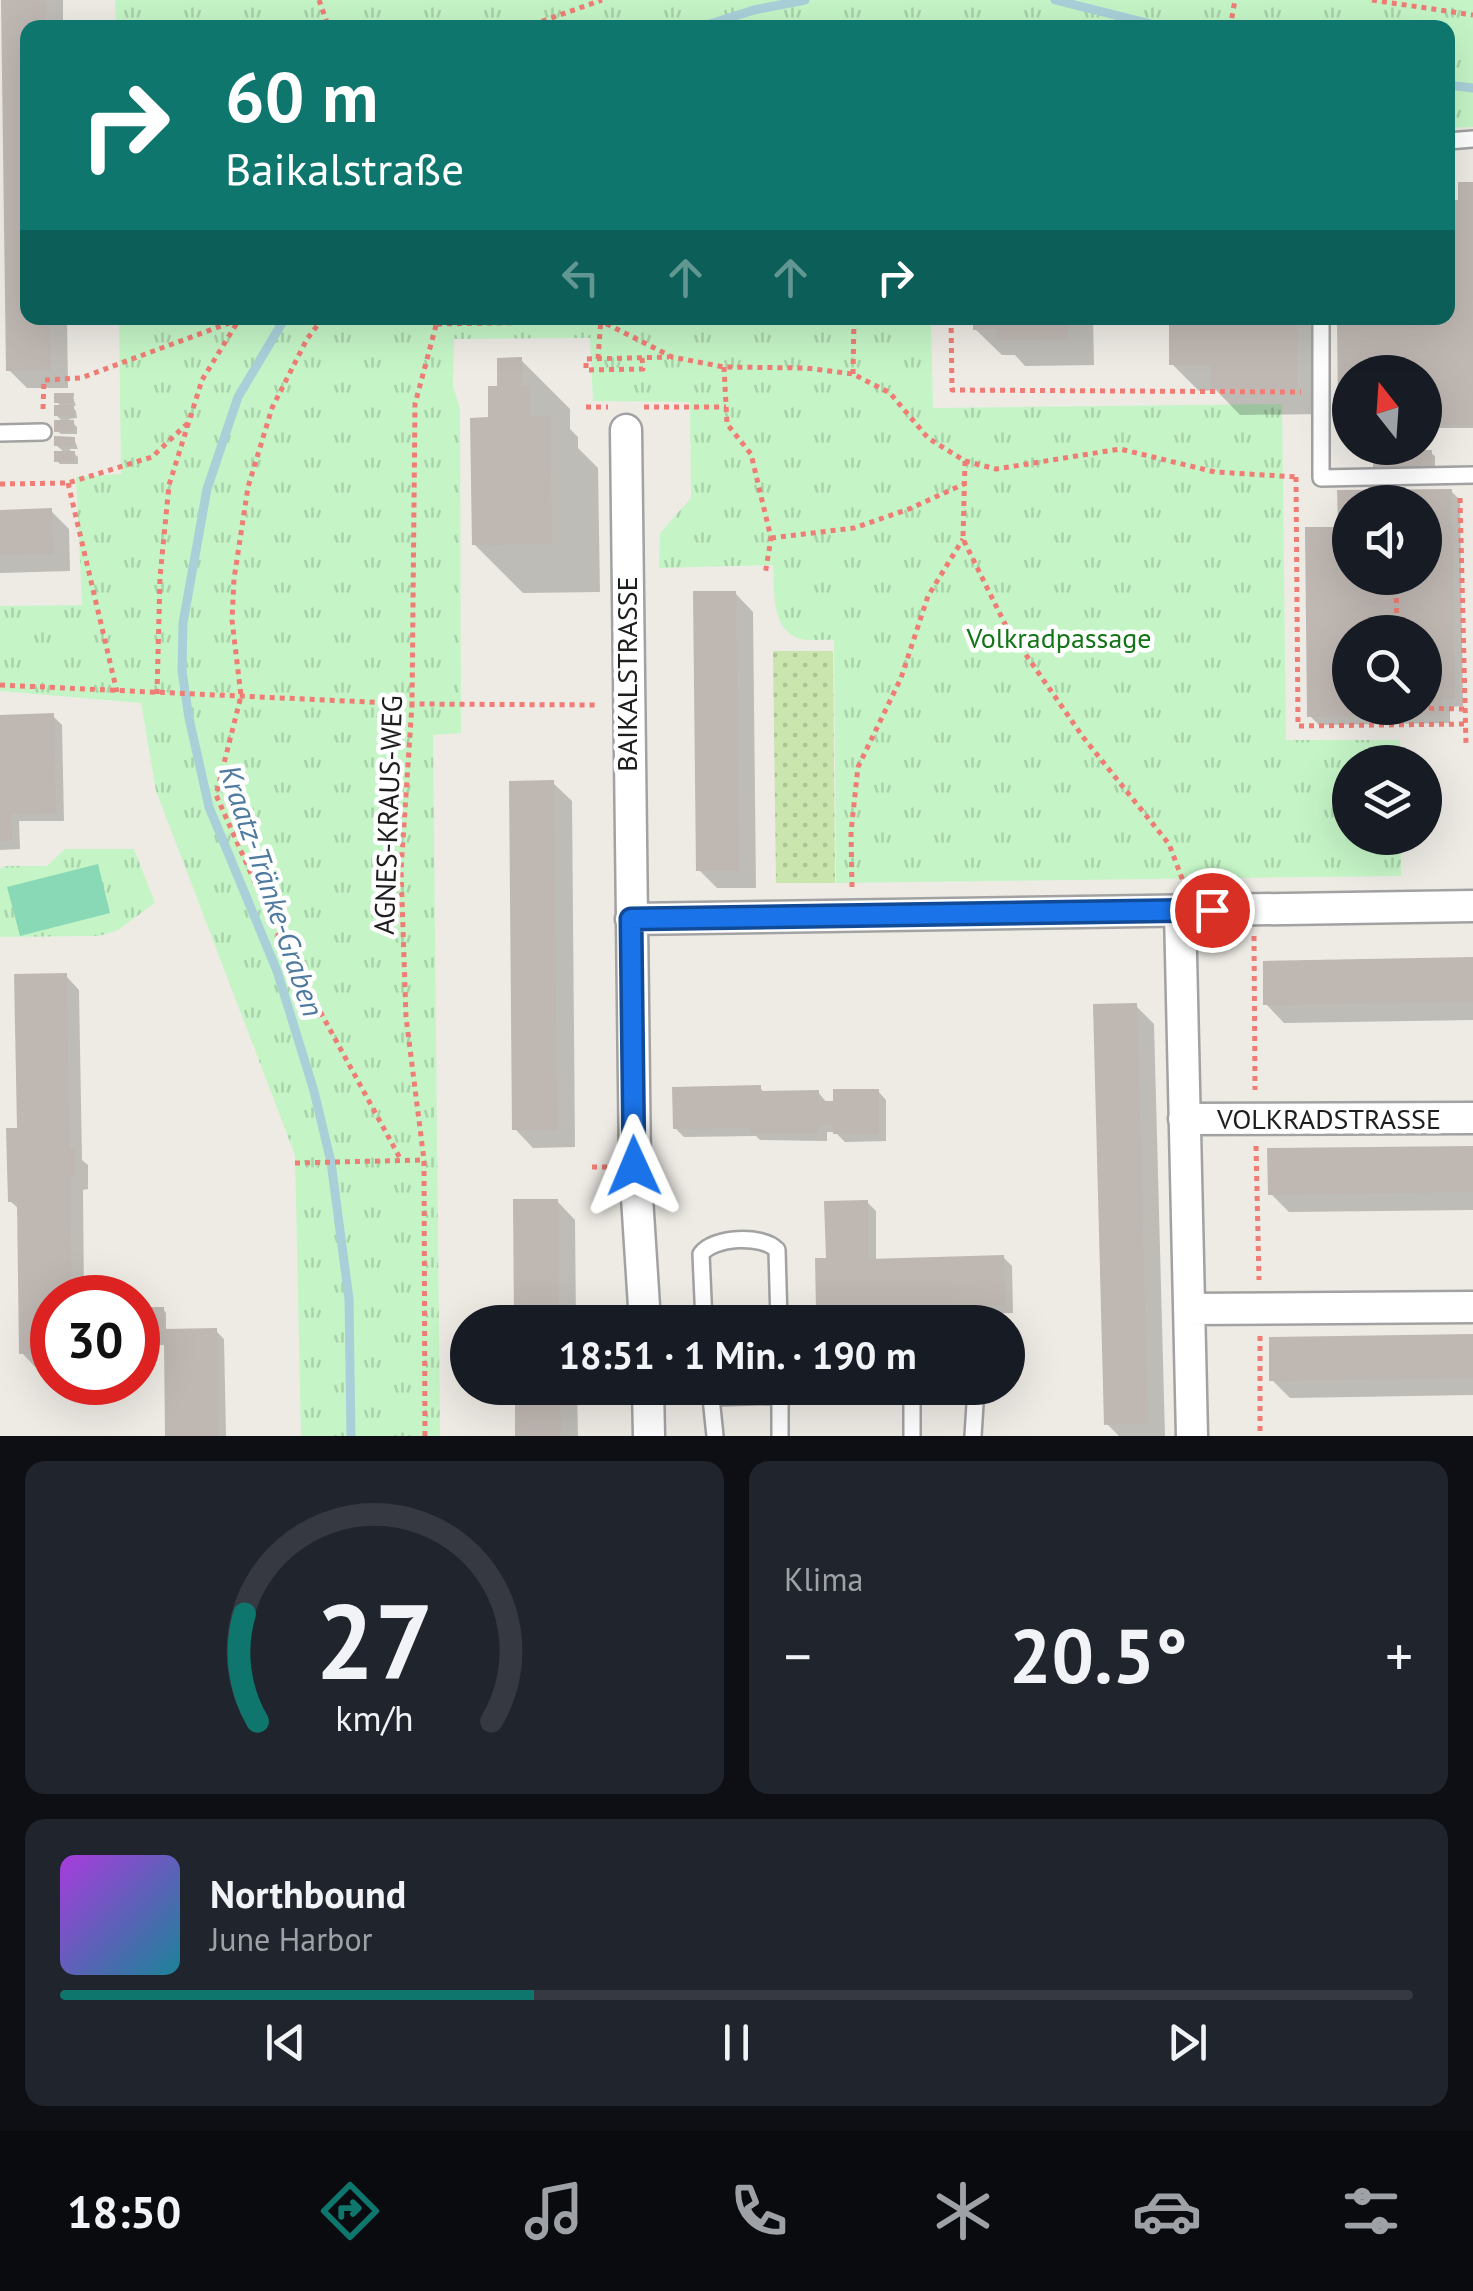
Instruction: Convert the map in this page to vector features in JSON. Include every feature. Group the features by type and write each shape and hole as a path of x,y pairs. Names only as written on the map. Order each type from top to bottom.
{"street":[{"name":"BAIKALSTRASSE","path":"626,430 634,1166 645,1305"},
{"path":"631,919 853,915 1182,898 1473,906"},
{"name":"VOLKRADSTRASSE","path":"1182,898 1192,1436"},
{"name":"VOLKRADSTRASSE","path":"1184,1119 1473,1118"},
{"path":"1189,1309 1473,1307"},
{"path":"648,1405 649,1436"}],"lane":[{"path":"1320,325 1322,478 1466,475"},
{"path":"0,433 43,432"},
{"path":"703,1305 700,1254 706,1246 716,1242 761,1242 776,1250 778,1305"},
{"path":"711,1405 715,1436"},
{"path":"780,1405 780,1436"},
{"path":"912,1405 912,1436"},
{"path":"973,1436 975,1405"}],"path":[{"path":"546,20 602,0"},
{"path":"1372,0 1473,15"},
{"path":"43,432 44,380 80,378 221,325"},
{"path":"157,694 160,577 168,485 202,380 236,325"},
{"path":"317,325 272,408 248,487 232,620 241,696 216,795 278,934 402,1160"},
{"name":"AGNES-KRAUS-WEG","path":"424,1436 424,1160 406,1017 401,870 412,704 415,404 436,325"},
{"path":"598,358 601,325"},
{"path":"612,325 672,357"},
{"path":"853,374 854,325"},
{"path":"951,325 952,390 1321,392"},
{"path":"642,358 643,369 586,370 586,360 598,358 672,357 724,366 806,368 853,374 890,392 928,438 965,461 996,469 1120,448 1216,472 1322,478"},
{"path":"724,366 727,424 751,454 771,538 765,575"},
{"path":"691,407 726,407"},
{"path":"0,484 68,483 152,457 191,420"},
{"path":"965,461 963,539 1006,626 1082,738 1168,844 1178,860 1182,898"},
{"path":"1466,475 1466,744"},
{"path":"1296,477 1298,726 1465,724"},
{"path":"68,483 117,692"},
{"path":"771,538 854,528 964,484"},
{"path":"853,915 851,832 858,767 902,678 928,596 963,539"},
{"path":"0,686 412,704 627,704"},
{"path":"1442,706 1465,708"},
{"path":"1254,928 1260,1436"},
{"path":"295,1163 424,1160"}],"green space":[{"path":"115,0 1473,0 1473,127 1455,128 1455,20 116,20"},
{"name":"Volkradpassage","path":"119,325 931,325 933,408 1282,404 1286,740 1400,740 1400,745 1332,745 1332,855 1401,855 1401,876 836,883 834,640 800,639 783,627 776,608 773,565 659,568 660,533 691,498 690,402 593,401 590,338 454,339 453,386 460,409 461,733 433,735 440,1436 301,1436 295,1155 156,791 141,703 0,691 0,606 82,605 76,477 121,474"},
{"path":"773,651 833,651 835,883 776,883"},
{"path":"65,849 134,849 155,903 118,930 99,936 0,937 0,869 47,866"},
{"path":"98,864 110,913 20,936 7,887"}],"building":[{"path":"1,0 46,0 46,20 20,20 20,325 50,325 51,371 6,371"},
{"path":"1458,182 1473,182 1473,425 1442,425 1442,355 1337,355 1337,325 1455,325"},
{"path":"973,325 1068,325 1068,339 996,340 997,329 973,330"},
{"path":"1169,325 1297,325 1297,389 1211,389 1211,365 1169,365"},
{"path":"522,357 522,386 530,386 530,417 550,416 552,544 472,545 470,418 488,417 488,386 497,386 497,358"},
{"path":"54,393 74,393 73,403 54,403"},
{"path":"54,405 74,405 74,416 54,416"},
{"path":"54,420 74,420 74,431 54,432"},
{"path":"54,436 75,437 75,446 54,446"},
{"path":"54,451 75,451 75,461 54,462"},
{"path":"1373,465 1432,465 1432,468"},
{"path":"1442,489 1452,489 1455,699 1442,699 1442,615 1332,615 1332,717 1307,717 1305,527 1332,527 1332,595 1442,595"},
{"path":"52,508 53,554 0,555 0,510"},
{"path":"693,591 736,591 739,871 696,871"},
{"path":"54,713 56,813 11,814 12,841 0,842 0,715"},
{"path":"554,780 557,1130 512,1130 509,781"},
{"path":"1473,957 1473,1002 1263,1005 1263,961"},
{"path":"67,973 69,1149 75,1149 75,1177 70,1177 72,1275 30,1275 30,1354 19,1354 17,1202 8,1202 6,1128 17,1128 14,974"},
{"path":"1137,1003 1148,1423 1104,1425 1093,1004"},
{"path":"761,1085 761,1091 819,1090 819,1101 833,1101 833,1089 879,1089 879,1134 833,1134 833,1124 819,1125 819,1133 749,1133 749,1128 673,1129 672,1087"},
{"path":"1473,1146 1473,1192 1268,1195 1267,1148"},
{"path":"513,1199 558,1199 559,1305 514,1305"},
{"path":"868,1200 868,1259 1004,1255 1005,1305 816,1305 815,1258 826,1258 824,1201"},
{"path":"160,1307 164,1307 164,1329 217,1328 218,1436 165,1436 164,1343 160,1343"},
{"path":"1473,1334 1473,1378 1269,1381 1269,1337"},
{"path":"515,1405 560,1405 561,1436 515,1436"}],"waterway":[{"name":"Kraatz-Tränke-Graben","path":"722,20 805,0"},
{"name":"Kraatz-Tränke-Graben","path":"1055,0 1135,20"},
{"name":"Kraatz-Tränke-Graben","path":"1455,86 1473,88"},
{"name":"Kraatz-Tränke-Graben","path":"281,325 238,397 207,489 183,623 182,671 209,807 277,971 331,1162 349,1299 351,1436"}],"route":[{"path":"634,1166 631,919 1212,910"}]}
